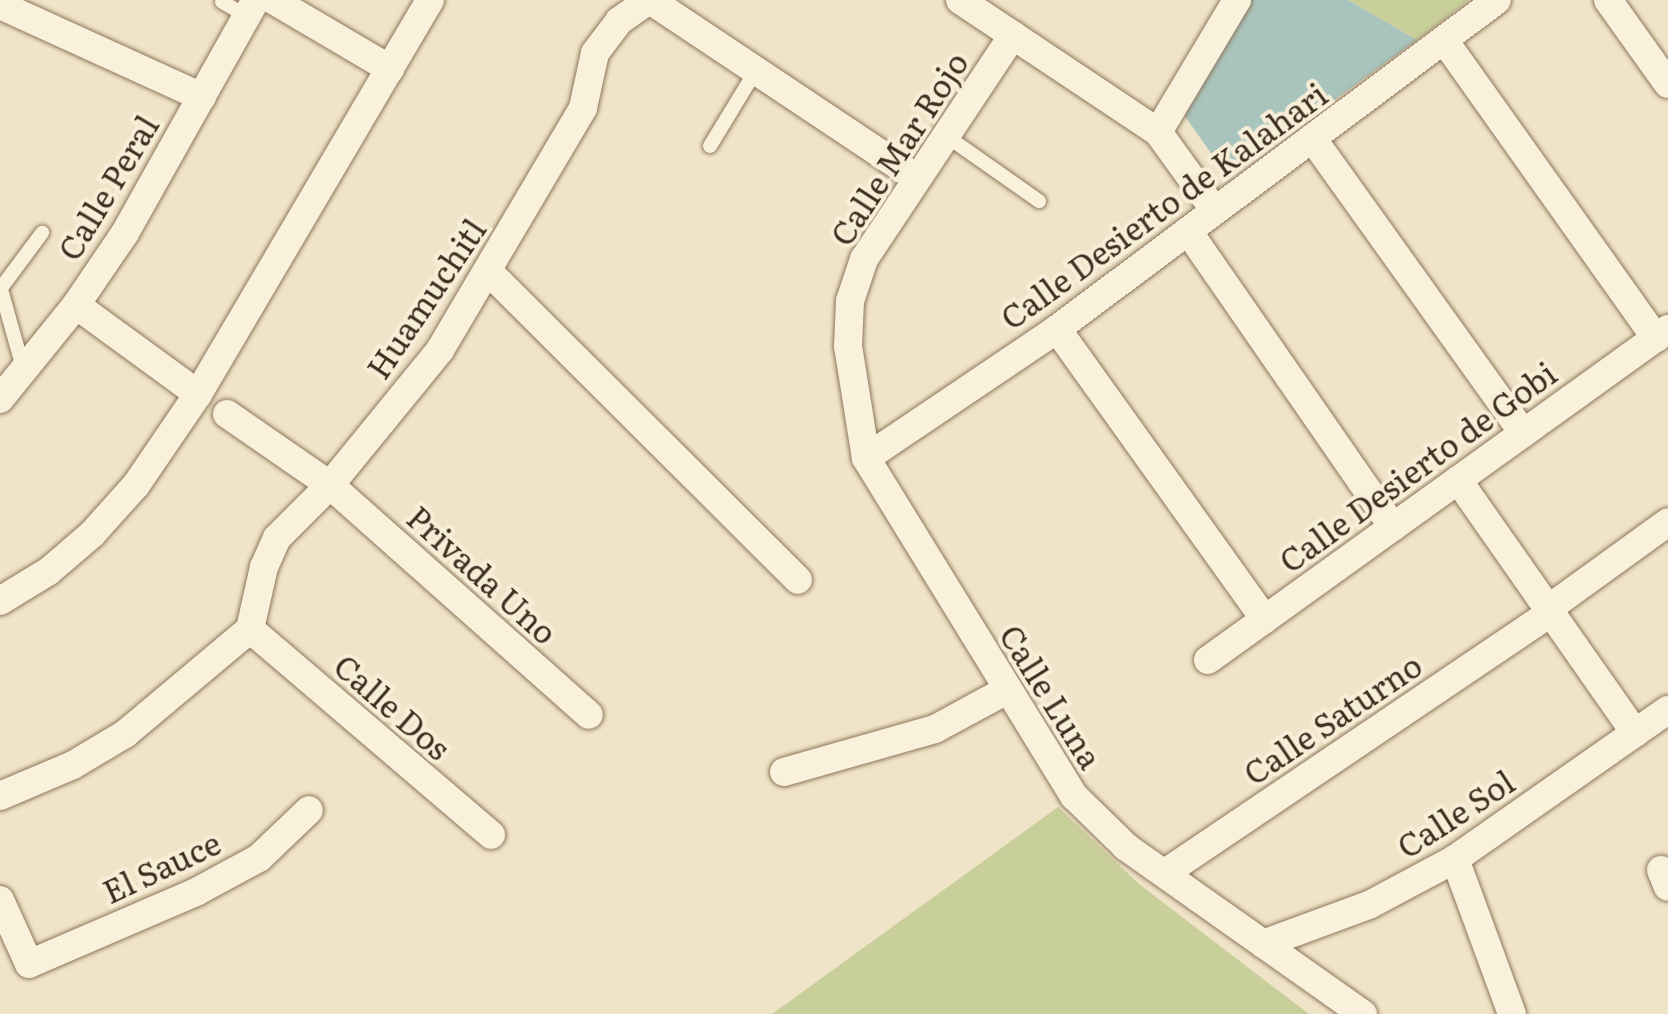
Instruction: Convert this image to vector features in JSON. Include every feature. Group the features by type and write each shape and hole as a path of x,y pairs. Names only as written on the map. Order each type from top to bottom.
{"street":[{"path":"273,0 390,69"},
{"path":"0,602 49,571 92,534 136,485 198,394 430,0"},
{"path":"649,0 917,178"},
{"name":"Huamuchitl","path":"250,630 264,568 277,538 330,485 440,350 584,108 595,54 619,22 649,0"},
{"path":"960,0 1158,132 1214,212"},
{"path":"1158,132 1237,0"},
{"name":"Calle Desierto de Kalahari","path":"866,458 1057,329 1497,0"},
{"path":"1608,0 1668,84"},
{"path":"0,5 202,97"},
{"name":"Calle Peral","path":"0,399 76,305 125,233 252,8"},
{"name":"Calle Mar Rojo","path":"850,301 864,259 1013,36"},
{"path":"1444,40 1662,334"},
{"path":"1312,138 1523,433"},
{"path":"1188,231 1392,527"},
{"path":"488,272 798,580"},
{"name":"Calle Luna","path":"850,301 848,346 866,458 1074,796 1126,846 1363,1014"},
{"path":"76,305 198,394"},
{"path":"1057,329 1265,619"},
{"name":"Calle Desierto de Gobi","path":"1208,660 1662,334"},
{"name":"Privada Uno","path":"227,414 330,485 588,716"},
{"path":"1458,480 1544,615 1635,734"},
{"name":"Calle Saturno","path":"1165,873 1544,615 1668,522"},
{"path":"0,796 72,765 125,734 250,630"},
{"name":"Calle Dos","path":"250,630 491,835"},
{"path":"784,772 935,730 1006,691"},
{"name":"Calle Sol","path":"1263,944 1369,905 1455,859 1668,710"},
{"name":"El Sauce","path":"0,900 29,964 212,884 259,858 309,810"},
{"path":"1455,859 1512,1014"}],"lane":[{"path":"222,2 252,8"},
{"path":"710,146 756,72"},
{"path":"945,135 1039,201"},
{"path":"23,369 0,287 42,233"}],"green space":[{"path":"1348,0 1469,0 1417,40"},
{"path":"1058,807 1139,884 1309,1014 772,1014"}],"water":[{"path":"1247,0 1348,0 1417,40 1228,177 1179,108"}]}
